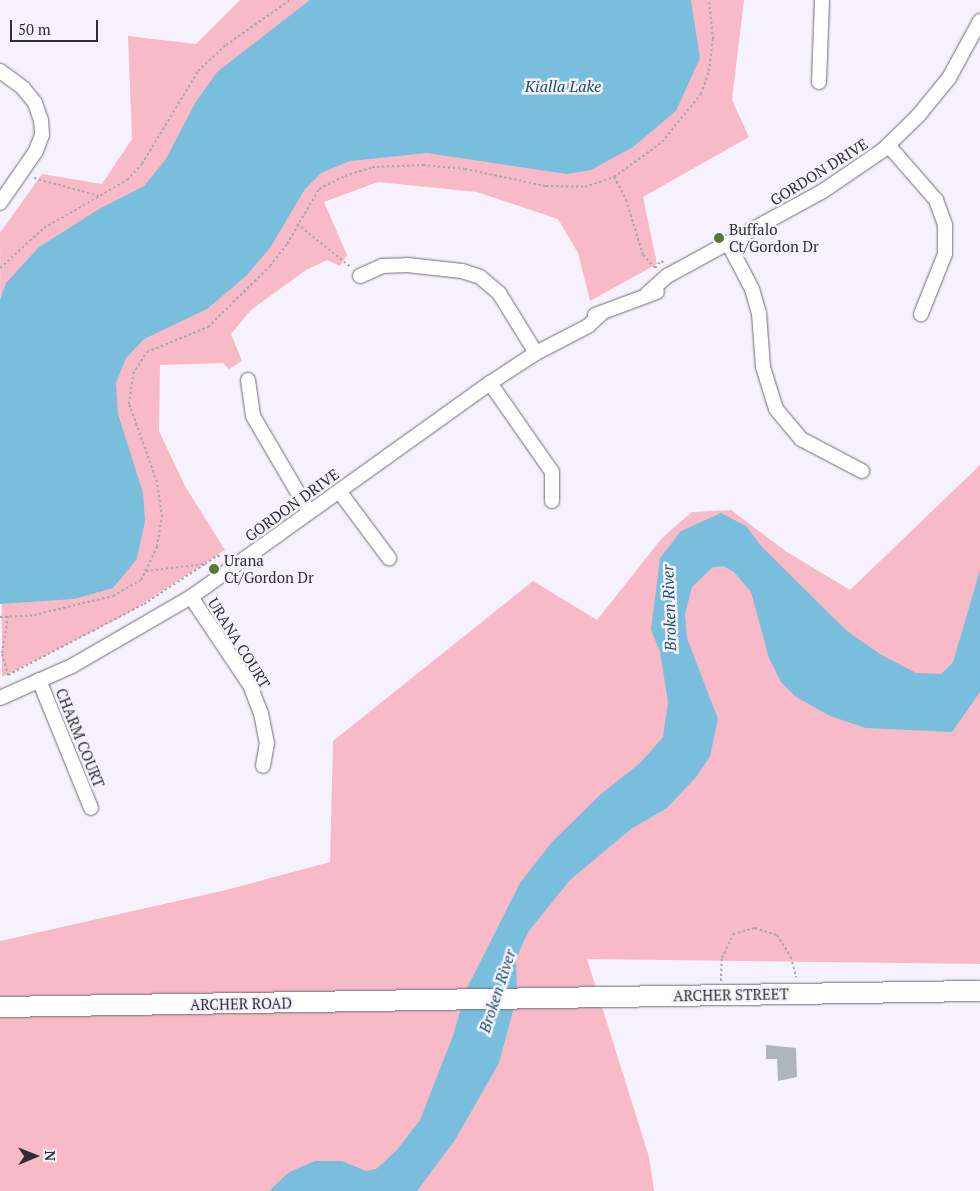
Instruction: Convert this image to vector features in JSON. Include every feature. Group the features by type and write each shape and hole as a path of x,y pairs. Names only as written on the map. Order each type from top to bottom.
{"main road":[{"name":"ARCHER STREET","path":"483,1000 980,991"},
{"name":"ARCHER ROAD","path":"0,1007 483,1000"}],"street":[{"path":"819,82 822,0"},
{"name":"GORDON DRIVE","path":"0,698 117,642 191,597 490,383 536,353 588,326 602,313 647,294 659,291 682,271 853,173 888,145 918,116 949,78 980,21"},
{"path":"0,71 23,88 35,103 41,120 42,135 36,151 0,203"},
{"path":"888,145 936,200 945,225 945,254 921,314"},
{"path":"730,245 752,289 759,313 763,367 776,408 801,440 862,471"},
{"path":"360,276 382,266 407,265 462,271 480,277 499,293 536,353"},
{"path":"248,380 254,416 309,512"},
{"path":"490,383 552,472 552,501"},
{"path":"339,491 389,558"},
{"name":"URANA COURT","path":"191,597 250,685 261,713 267,743 263,766"},
{"name":"CHARM COURT","path":"39,680 91,808"}],"path":[{"path":"0,268 44,228 127,180 142,164 198,71 226,45 290,0"},
{"path":"0,616 34,615 112,596 141,580 157,547 162,517 157,482 129,404 133,374 147,352 208,327 270,266 287,244 319,189 344,176 372,167 431,166 546,186 585,187 614,177 662,142 701,94 709,71 713,39 710,0"},
{"path":"23,170 46,184 99,196"},
{"path":"614,177 626,200 643,255 654,268 661,261 682,271"},
{"path":"297,224 360,276"},
{"path":"8,616 2,654 8,675 144,604 218,555 228,571"},
{"path":"146,571 204,564"},
{"path":"721,996 722,958 732,934 756,928 777,935 791,957 796,994"}],"shaded area":[{"name":"Kialla Lake","path":"240,0 744,0 732,100 749,137 643,197 657,264 590,301 578,253 558,219 477,192 378,182 324,202 347,255 340,266 327,260 306,270 251,310 231,334 242,361 229,369 223,363 160,365 159,431 185,486 225,550 125,615 2,677 0,233 42,174 102,184 132,139 128,36 196,44"},
{"path":"980,465 980,964 587,959 649,1157 654,1191 0,1191 0,941 226,890 330,862 333,741 533,581 597,620 662,538 692,512 731,510 787,552 850,590"}],"water":[{"name":"Kialla Lake","path":"310,0 691,0 700,58 676,111 633,147 591,170 567,174 427,153 350,161 321,173 305,189 270,248 246,276 207,309 144,339 126,358 116,383 118,414 143,493 145,521 137,559 113,588 74,599 0,604 0,300 6,283 39,247 99,209 144,186 166,159 195,103 217,72"},
{"name":"Broken River","path":"721,513 746,526 763,548 847,631 880,654 916,673 941,674 953,662 980,570 980,692 952,732 866,728 830,716 796,697 781,682 769,658 751,592 734,572 723,566 713,567 692,587 685,614 687,638 718,719 710,756 697,776 667,808 631,829 570,880 528,932 516,959 517,996 499,1063 455,1140 417,1191 269,1191 289,1172 315,1161 342,1161 366,1171 376,1169 396,1151 420,1120 454,1033 466,990 520,883 551,843 601,794 640,763 663,737 668,702 660,652 651,630 660,558 681,531"}],"building":[{"path":"766,1045 796,1048 797,1077 778,1081 777,1059 766,1059"}],"place":[{"name":"Buffalo Ct/Gordon Dr","path":"719,238"},
{"name":"Urana Ct/Gordon Dr","path":"214,569"}]}
